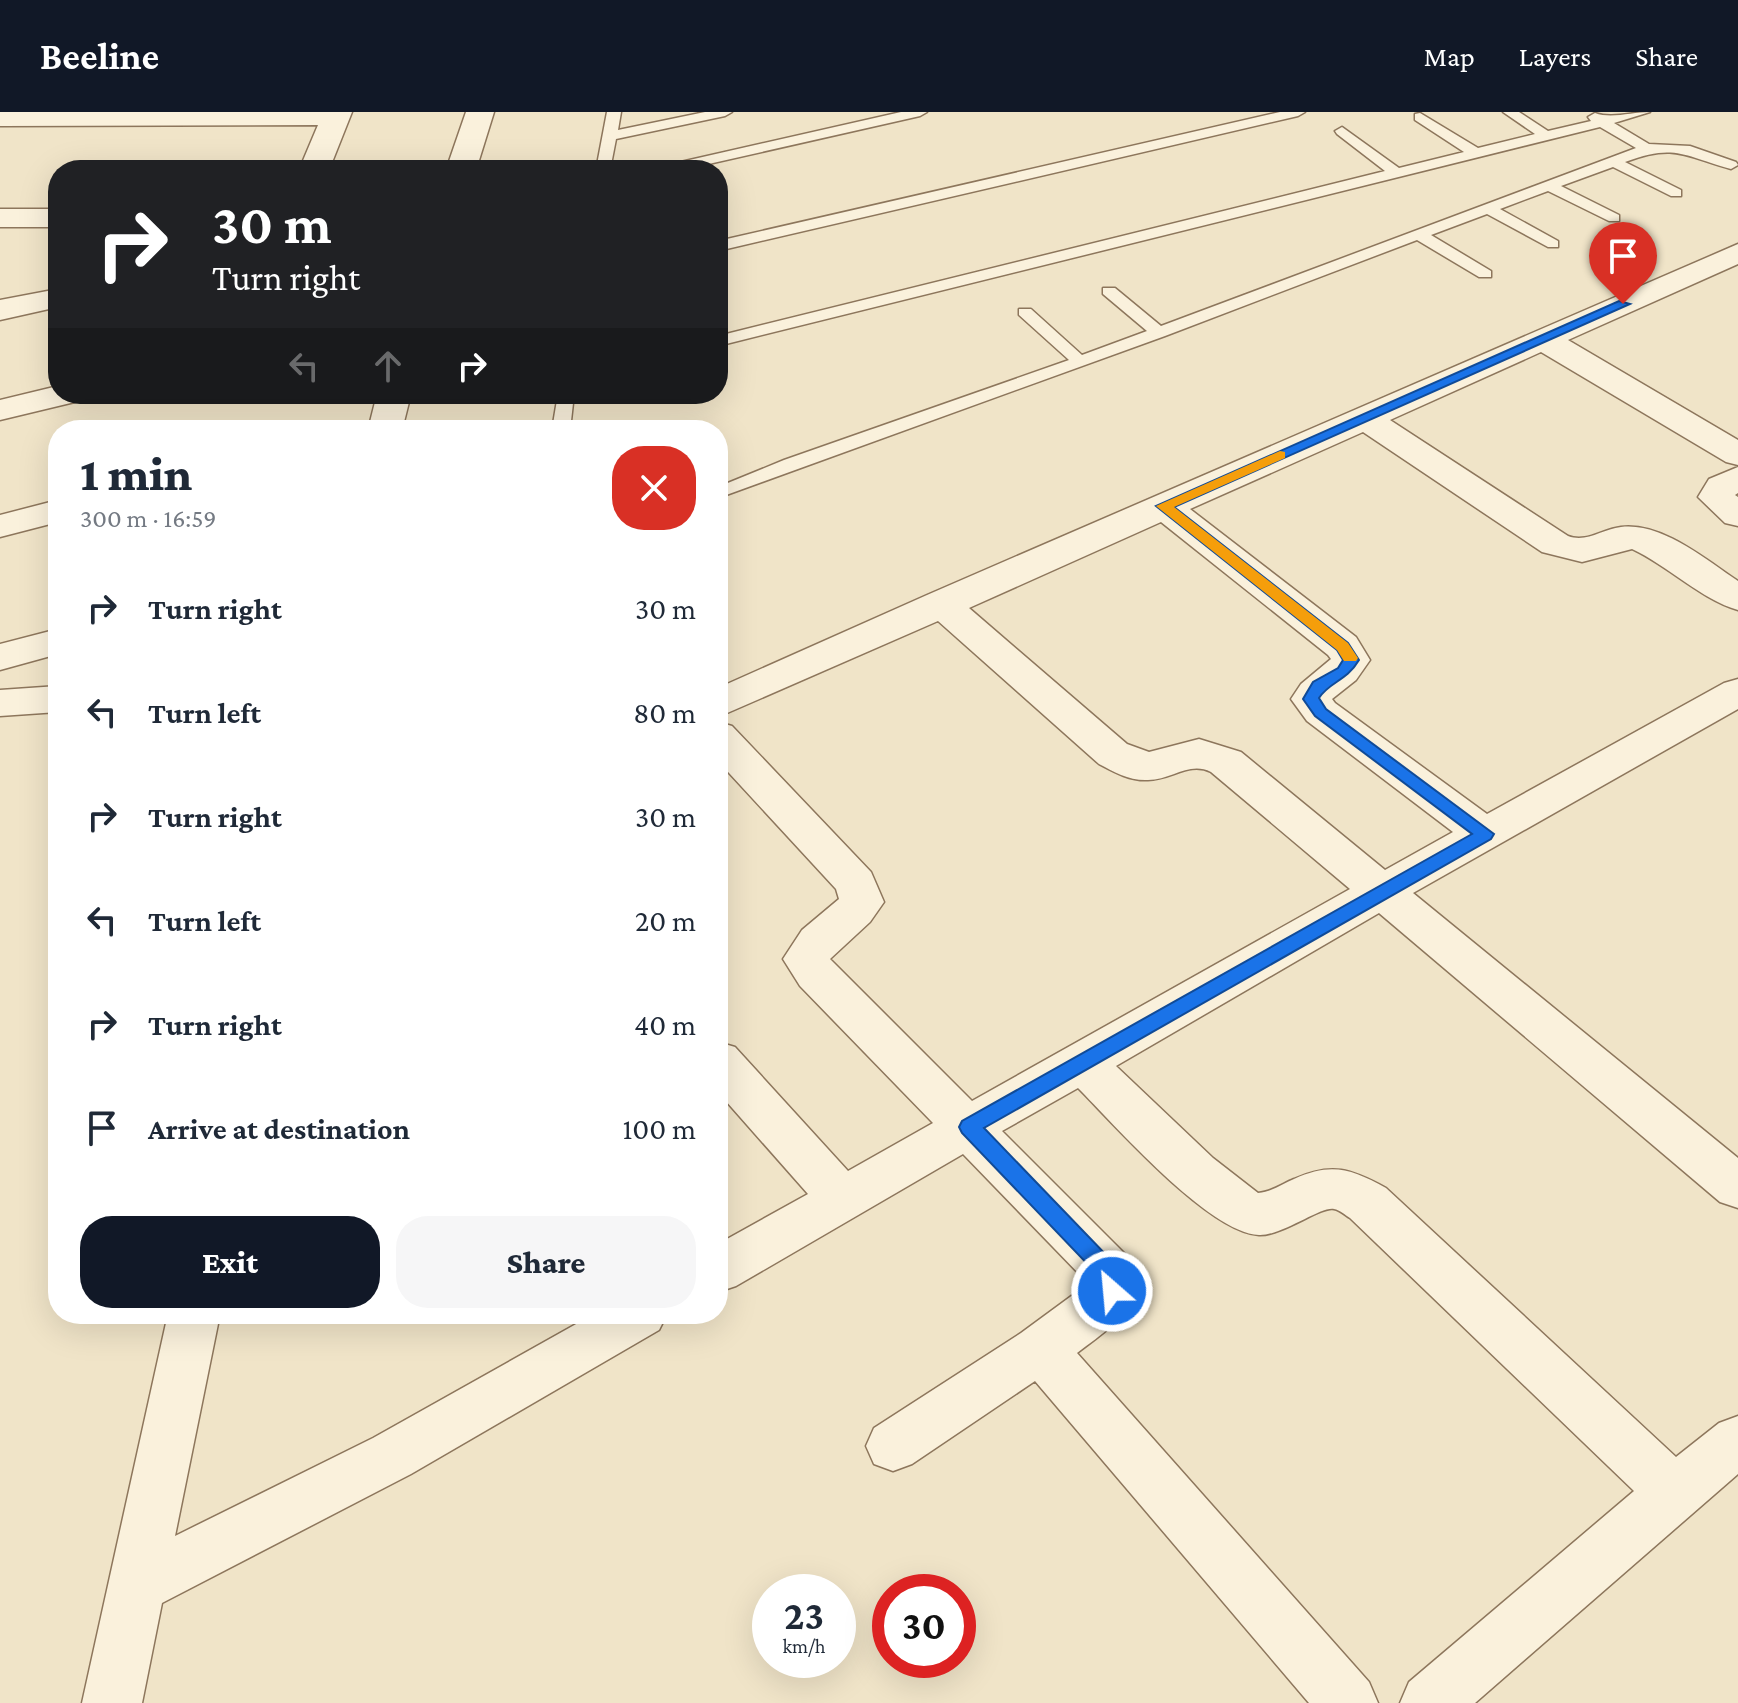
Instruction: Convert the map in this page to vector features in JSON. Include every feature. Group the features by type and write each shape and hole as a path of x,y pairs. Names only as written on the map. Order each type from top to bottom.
{"street":[{"path":"464,160 480,112"},
{"path":"0,118 337,114 318,160"},
{"path":"0,218 48,218"},
{"path":"728,699 940,603 1738,253"},
{"path":"1705,268 1738,285"},
{"path":"0,310 48,300"},
{"path":"1542,339 1738,455"},
{"path":"0,410 48,399"},
{"path":"1365,418 1555,544 1574,552 1596,550 1615,539 1634,538 1651,545 1738,598"},
{"path":"1738,478 1722,487 1716,497 1738,515"},
{"path":"1164,506 1342,646 1351,660 1344,672 1319,686 1311,699 1321,712 1485,834"},
{"path":"0,526 48,514"},
{"path":"940,603 1113,754 1137,766 1164,764 1190,752 1210,752 1226,762 1738,1187"},
{"path":"0,657 48,644"},
{"path":"728,1264 1738,692"},
{"path":"0,703 48,700"},
{"path":"728,747 856,883 862,902 848,920 815,941 806,959 816,974 1106,1268 1112,1291 1097,1309 893,1446"},
{"path":"1082,1062 1223,1197 1253,1214 1285,1210 1315,1190 1342,1189 1368,1203 1674,1492"},
{"path":"728,1071 843,1199"},
{"path":"112,1703 192,1324"},
{"path":"138,1585 392,1456 623,1324"},
{"path":"1040,1349 1348,1703"},
{"path":"1430,1703 1674,1492 1738,1441"}],"lane":[{"path":"605,160 614,112"},
{"path":"610,136 725,112"},
{"path":"841,112 855,127"},
{"path":"708,160 920,112"},
{"path":"728,244 1298,112"},
{"path":"1510,112 1545,135"},
{"path":"1585,112 1647,149"},
{"path":"728,339 1643,112"},
{"path":"1420,117 1476,153"},
{"path":"1342,131 1396,173"},
{"path":"728,489 1159,333 1647,149 1668,145 1685,147 1731,165"},
{"path":"1614,162 1676,193"},
{"path":"1548,186 1614,218"},
{"path":"1488,209 1553,244"},
{"path":"1419,235 1485,274"},
{"path":"1109,291 1159,333"},
{"path":"1025,312 1080,362"},
{"path":"728,474 790,464"}],"slow traffic":[{"path":"1280,455 1164,506 1342,646 1350,658"}],"route":[{"path":"1112,1291 1106,1268 969,1127 1485,834 1321,712 1311,699 1319,686 1344,672 1351,660 1342,646 1164,506 1623,304"}]}
